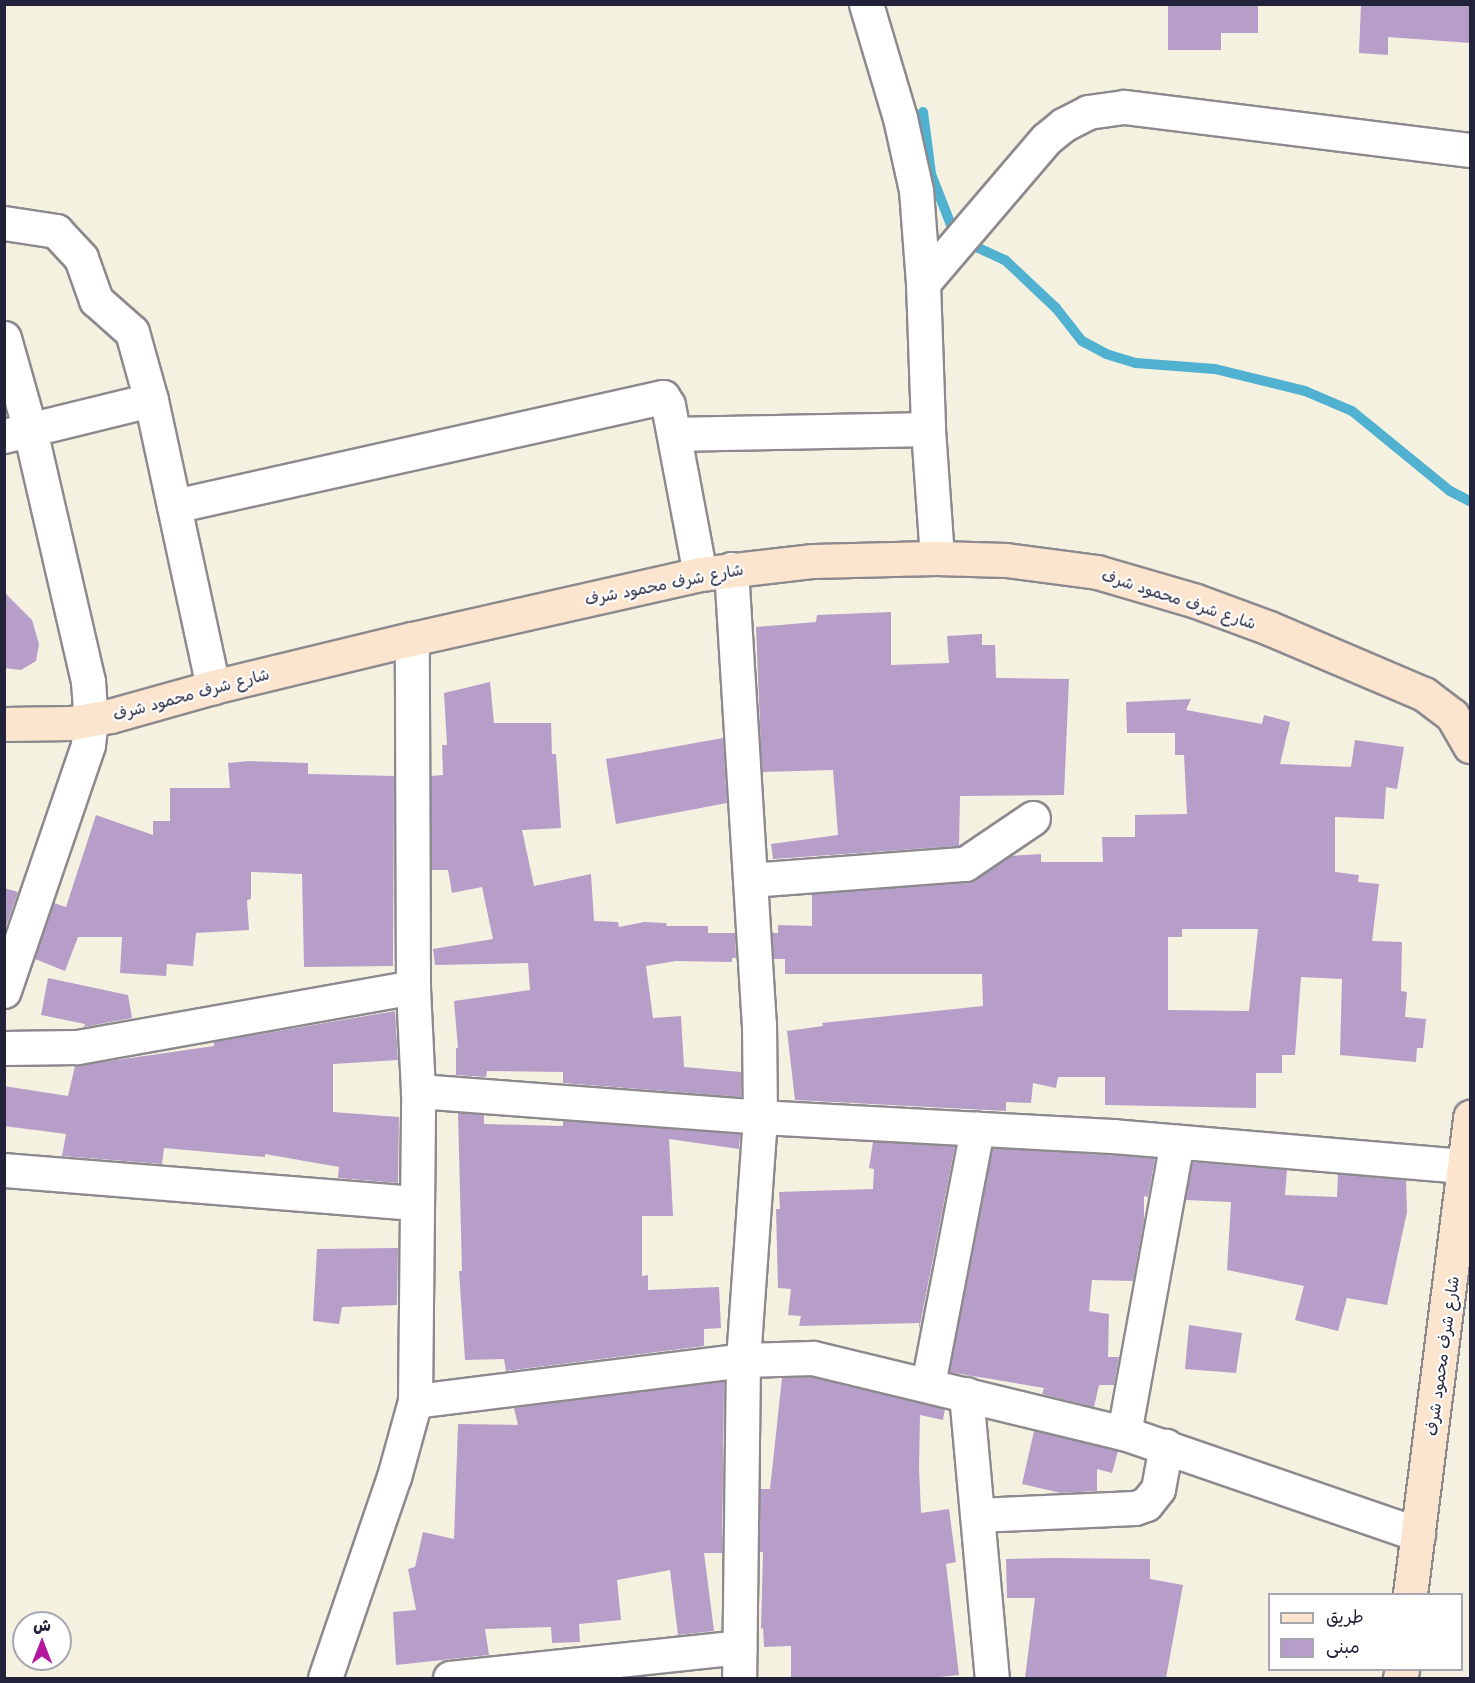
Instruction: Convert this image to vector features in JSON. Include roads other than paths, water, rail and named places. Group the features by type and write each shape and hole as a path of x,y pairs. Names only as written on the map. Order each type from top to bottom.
{"street":[{"path":"866,4 911,157 916,190 937,558"},
{"path":"923,283 1046,140 1063,124 1088,112 1124,107 1470,150"},
{"path":"4,223 56,231 81,258 96,300 132,332 151,400 213,687"},
{"path":"4,338 17,433 88,681 92,720 88,745 4,991"},
{"path":"174,506 662,397 668,405 674,434 715,571 750,880 759,1024 760,1117 743,1360 739,1663 450,1678"},
{"path":"17,433 151,400"},
{"path":"674,434 928,429"},
{"name":"شارع شرف محمود شرف","path":"4,724 92,720 213,687 412,639 715,571 813,561 937,558 1006,560 1097,572 1196,601 1280,633 1424,694 1452,715 1470,746"},
{"path":"325,1678 394,1477 415,1401 418,1091 413,987 412,639"},
{"path":"750,880 965,864 1033,818"},
{"path":"4,1048 77,1047 413,987"},
{"path":"418,1091 760,1117 1176,1142 1464,1166"},
{"name":"شارع شرف محمود شرف","path":"1410,1593 1470,1117"},
{"path":"928,1384 977,1129"},
{"path":"1124,1433 1176,1142"},
{"path":"4,1170 417,1203"},
{"path":"415,1401 743,1360 813,1358 1124,1433 1418,1534"},
{"path":"966,1394 992,1678"},
{"path":"977,1515 1135,1508 1146,1504 1158,1489 1166,1446"}],"waterway":[{"path":"923,112 931,174 953,230"},
{"path":"970,244 1005,260 1056,308 1082,341 1106,354 1136,363 1215,369 1305,391 1352,411 1450,491 1470,501"}]}
